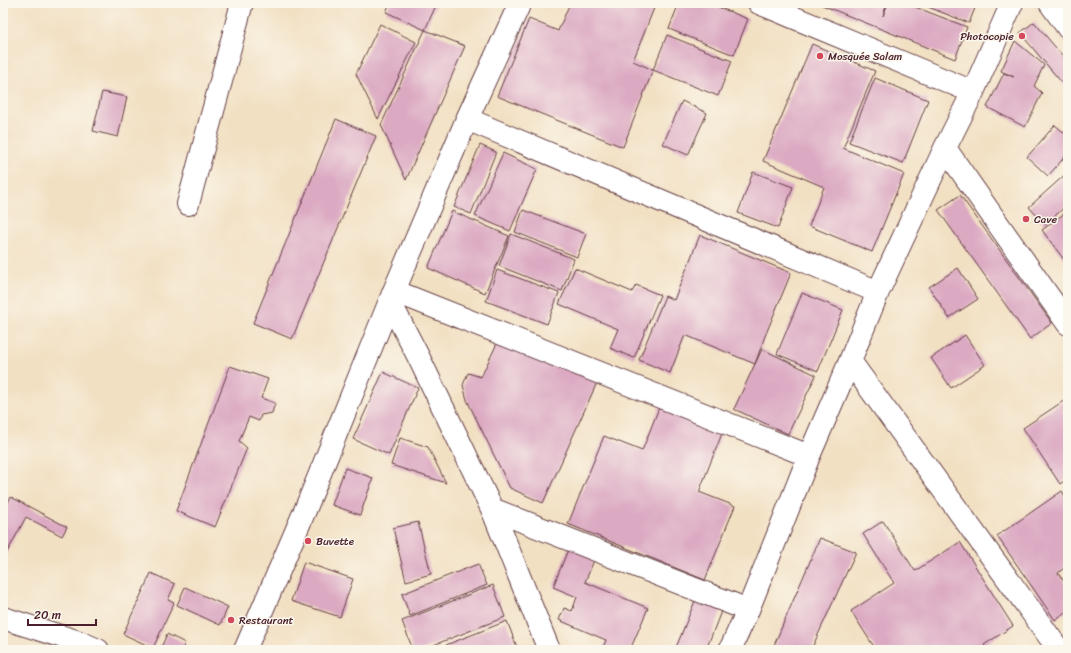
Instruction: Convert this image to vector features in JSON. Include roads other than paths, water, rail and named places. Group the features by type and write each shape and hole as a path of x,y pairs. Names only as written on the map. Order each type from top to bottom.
{"street":[{"path":"188,204 242,3"},
{"path":"245,650 306,508 392,296 467,119 520,3"},
{"path":"759,3 973,92"},
{"path":"730,650 748,610 809,456 878,292 945,148 973,92 1012,3"},
{"path":"1050,3 1068,28"},
{"path":"467,119 878,292"},
{"path":"945,148 1068,324"},
{"path":"392,296 809,456"},
{"path":"392,296 418,356 492,509 549,650"},
{"path":"850,361 1059,650"},
{"path":"492,509 748,610"},
{"path":"3,618 79,642 98,650"}],"place":[{"name":"Photocopie","path":"1022,36"},
{"name":"Mosquée Salam","path":"820,56"},
{"name":"Cave","path":"1026,219"},
{"name":"Buvette","path":"308,541"},
{"name":"Restaurant","path":"231,620"}]}
